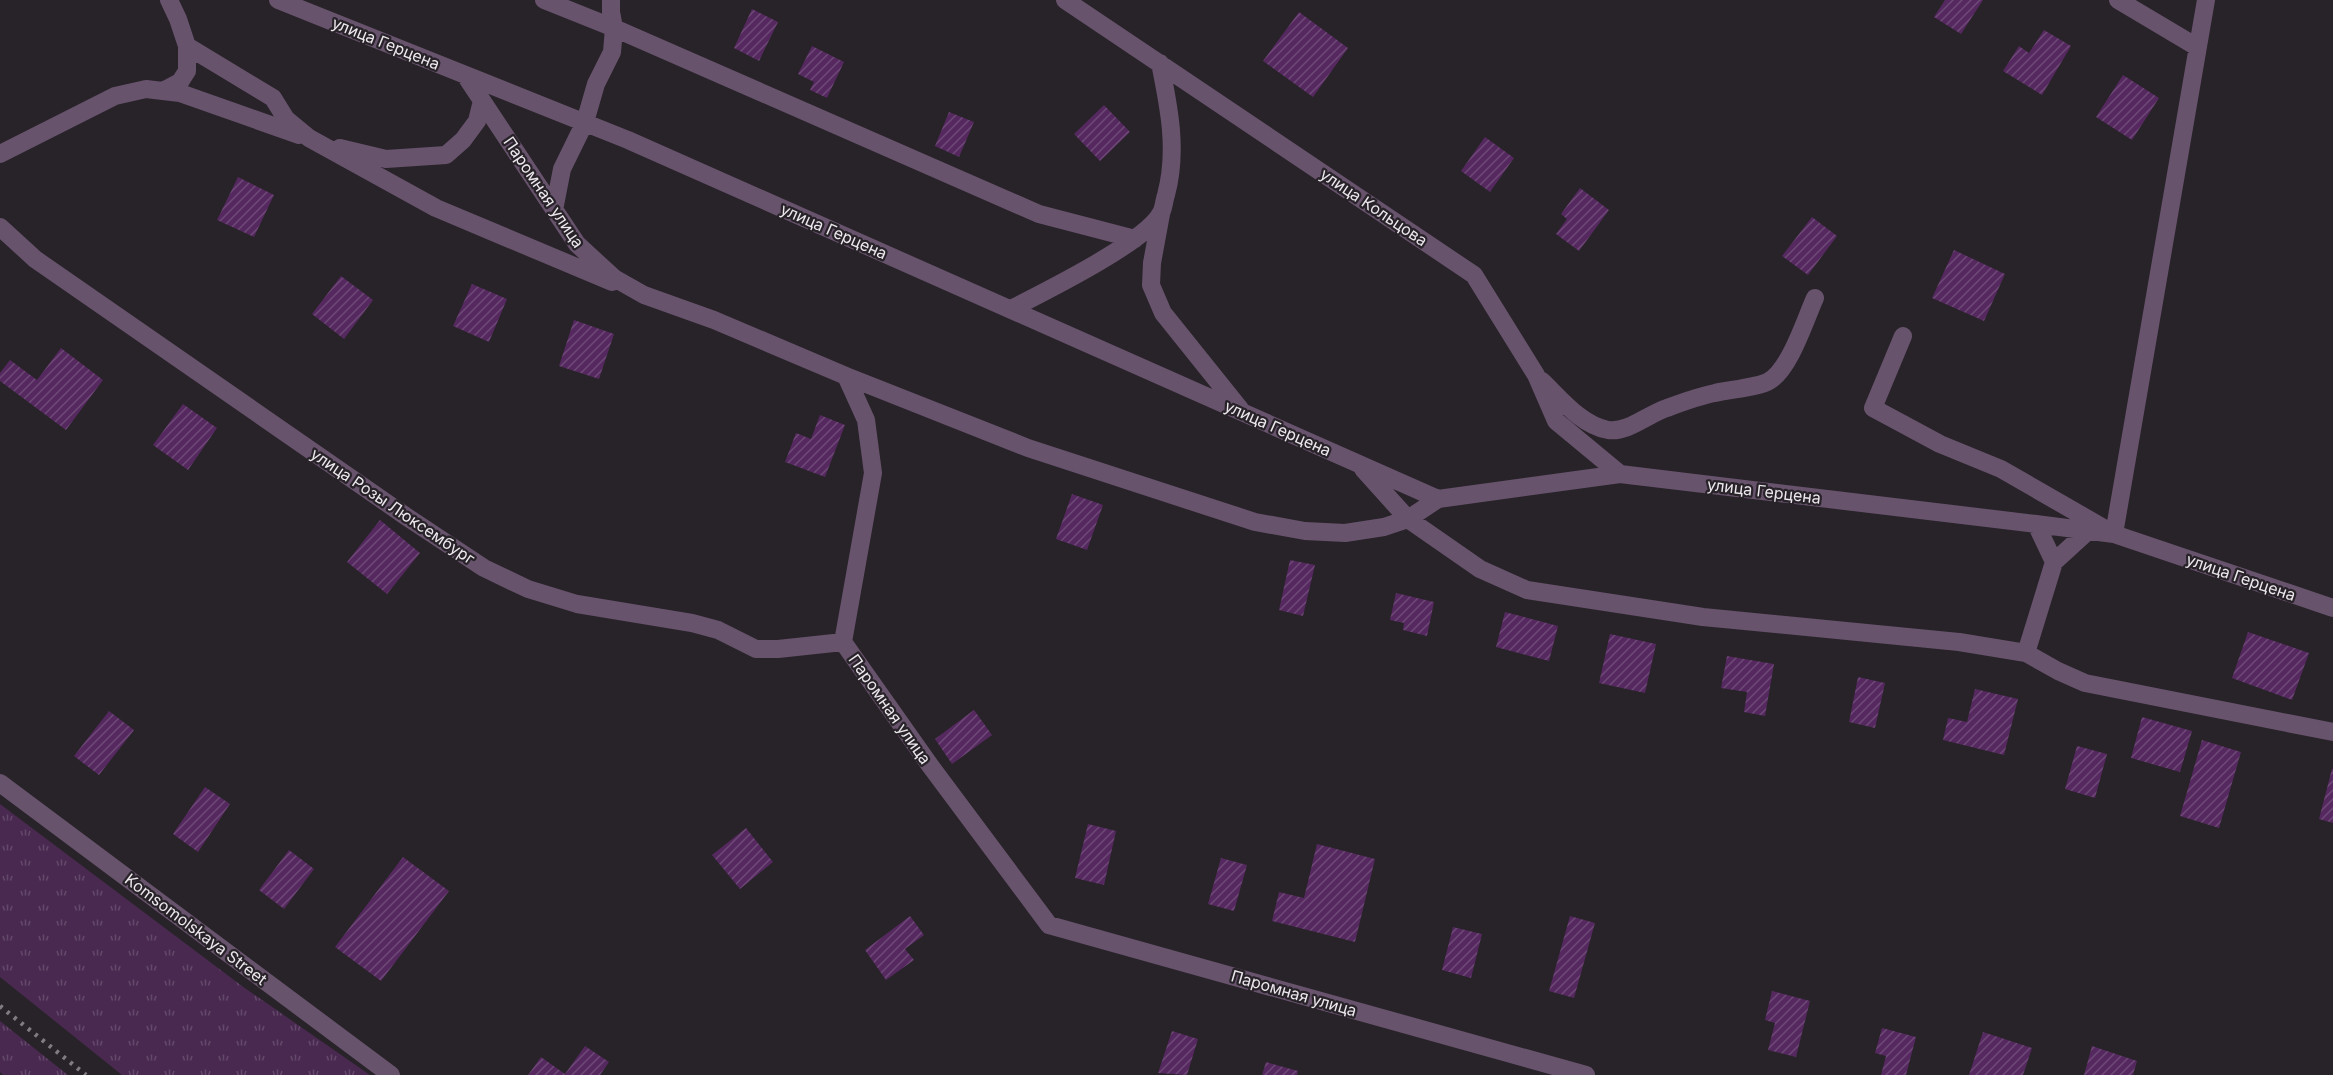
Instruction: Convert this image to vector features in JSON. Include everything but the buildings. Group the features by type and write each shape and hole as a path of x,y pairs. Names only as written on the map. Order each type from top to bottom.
{"street":[{"path":"163,91 180,82 187,71 187,46 169,0"},
{"name":"улица Герцена","path":"278,0 585,122 1438,499 1620,474 2089,530 2114,534 2333,608"},
{"path":"544,0 614,28 1039,214 1135,239"},
{"path":"554,210 562,169 585,122 596,84 612,52 614,28 610,12 611,0"},
{"name":"улица Кольцова","path":"1065,0 1474,275 1536,375 1556,420 1620,474"},
{"path":"2118,0 2197,47"},
{"path":"1903,336 1873,408 1940,444 2001,469 2114,534 2206,0"},
{"path":"187,46 273,98 286,119 309,138 436,208 644,295"},
{"path":"1160,63 1173,138 1170,181 1161,214 1150,285 1163,313 1242,412"},
{"name":"Паромная улица","path":"465,75 577,244 614,278 644,295 714,320 846,376 866,420 873,473 843,642 929,764 1049,925 1586,1075"},
{"path":"0,154 115,96 146,89 180,93 214,107 309,138 386,159 446,155 463,140 477,121 482,101"},
{"path":"1011,309 1135,239 1161,214"},
{"name":"улица Розы Люксембург","path":"0,226 35,259 483,568 528,589 577,604 692,623 718,630 756,649 843,642"},
{"path":"1536,375 1581,418 1609,430 1630,428 1646,416 1712,393 1768,382 1779,372 1789,355 1815,298"},
{"path":"846,376 1028,448 1255,522 1305,531 1346,533 1384,527 1408,519 1438,499"},
{"path":"1358,464 1408,519 1480,569 1527,590 1703,616 1959,642 2026,653 2085,683 2333,732"},
{"path":"2036,524 2054,562"},
{"path":"2026,653 2054,562 2089,530"},
{"name":"Komsomolskaya Street","path":"0,783 391,1075"}],"green space":[{"path":"0,804 242,986 370,1075 122,1075 0,977"},
{"path":"0,1021 68,1075 3,1075 0,1072"}],"railway":[{"path":"0,1006 86,1075"}]}
